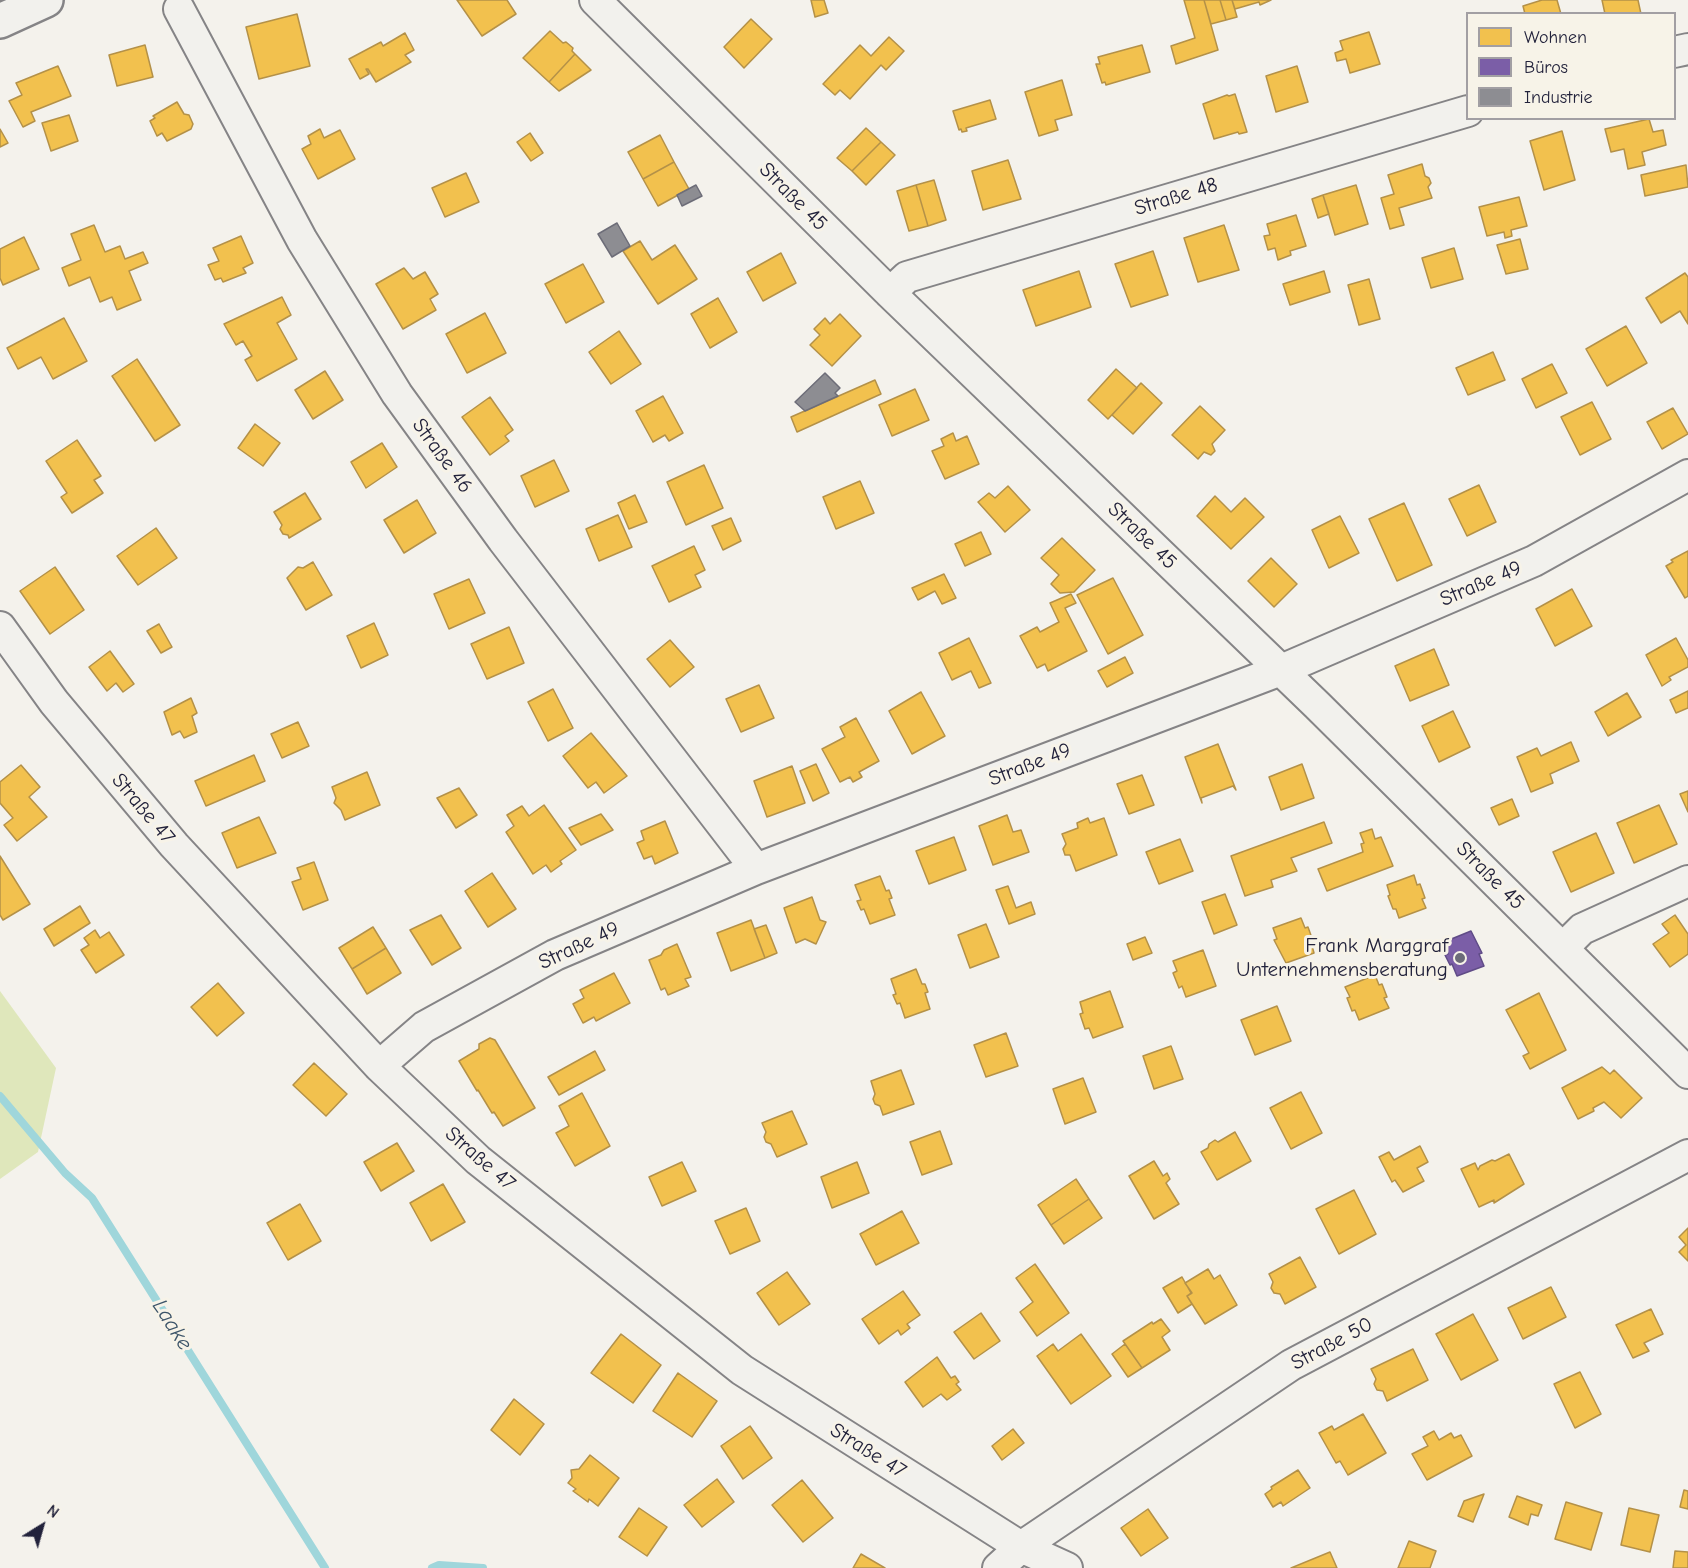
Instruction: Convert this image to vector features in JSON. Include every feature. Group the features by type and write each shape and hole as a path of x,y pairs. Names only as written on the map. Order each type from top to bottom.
{"main road":[{"path":"0,21 46,0"}],"street":[{"name":"Straße 45","path":"595,0 890,293 1281,670 1688,1073"},
{"name":"Straße 46","path":"179,9 302,240 397,394 503,540 756,869"},
{"name":"Straße 48","path":"890,293 907,277 1466,111"},
{"name":"Straße 49","path":"379,1066 424,1027 555,955 756,869 1281,670 1534,561 1688,475"},
{"name":"Straße 47","path":"0,627 54,702 174,845 379,1066 478,1160 742,1370 1022,1548 1067,1568"},
{"path":"1563,948 1582,929 1688,881"},
{"name":"Straße 50","path":"998,1568 1022,1548 1291,1365 1688,1155"}],"green space":[{"path":"0,991 56,1068 38,1152 0,1179"}],"building: Wohnen":[{"path":"457,0 507,0 516,14 482,36"},
{"path":"811,0 824,0 828,13 815,17"},
{"path":"1184,0 1204,0 1218,50 1176,64 1171,46 1195,38"},
{"path":"1204,0 1220,0 1226,20 1211,24"},
{"path":"1220,0 1232,0 1237,17 1226,20"},
{"path":"1232,0 1271,0 1260,5 1259,2 1235,9"},
{"path":"1542,0 1557,0 1560,12 1524,12 1523,6"},
{"path":"1602,0 1638,0 1641,12 1605,12"},
{"path":"297,14 310,66 259,79 246,27"},
{"path":"751,19 772,39 744,68 724,47"},
{"path":"550,31 563,43 566,42 573,48 572,51 575,54 549,82 523,58"},
{"path":"1369,32 1380,64 1350,73 1346,59 1337,61 1335,53 1343,50 1340,41"},
{"path":"405,33 414,50 405,55 411,62 376,82 368,69 366,69 369,74 360,79 349,59 381,42 383,46"},
{"path":"889,37 904,51 886,70 881,65 850,99 840,90 835,95 823,84 860,45 871,56"},
{"path":"145,45 153,77 117,86 109,55"},
{"path":"1142,45 1150,72 1106,85 1105,82 1102,83 1096,64 1100,64 1098,57"},
{"path":"575,54 591,70 559,91 549,82"},
{"path":"58,66 71,96 31,112 35,121 23,127 9,101 22,95 16,83"},
{"path":"1297,66 1308,102 1276,112 1266,76"},
{"path":"1062,80 1072,115 1055,120 1058,130 1039,136 1025,92"},
{"path":"1235,94 1247,132 1239,134 1238,132 1214,139 1203,104"},
{"path":"990,100 996,119 966,128 967,131 959,130 953,111"},
{"path":"177,102 184,114 189,115 193,124 191,129 167,141 162,133 157,136 150,121 155,118 153,116"},
{"path":"69,115 78,141 51,151 42,123"},
{"path":"1649,120 1653,132 1663,130 1666,145 1642,152 1645,165 1628,169 1624,149 1611,152 1605,129"},
{"path":"866,128 881,142 852,171 837,158"},
{"path":"0,129 8,143 0,147"},
{"path":"320,129 324,138 340,130 355,159 318,179 302,149 311,144 308,136"},
{"path":"1562,131 1575,180 1544,190 1530,141"},
{"path":"530,133 543,153 531,161 517,142"},
{"path":"660,135 674,162 643,179 628,152"},
{"path":"881,142 895,155 866,185 852,171"},
{"path":"1008,160 1021,199 983,210 972,171"},
{"path":"674,162 689,189 658,206 643,179"},
{"path":"1422,164 1425,176 1431,183 1428,187 1432,198 1399,208 1404,225 1390,229 1381,198 1394,194 1388,175"},
{"path":"1686,165 1688,187 1645,196 1641,175"},
{"path":"466,173 479,202 445,217 432,188"},
{"path":"934,180 946,220 928,226 916,185"},
{"path":"916,185 928,226 909,231 897,191"},
{"path":"1356,185 1368,224 1335,235 1323,195"},
{"path":"1323,195 1329,214 1318,218 1312,199"},
{"path":"1519,197 1527,226 1511,230 1512,236 1505,238 1504,232 1487,236 1479,207"},
{"path":"1296,215 1306,246 1290,251 1291,255 1278,260 1275,248 1268,250 1264,236 1270,235 1267,224"},
{"path":"94,225 105,252 120,246 125,259 143,252 148,263 129,271 141,300 117,310 112,297 100,302 90,277 69,286 62,268 81,260 71,234"},
{"path":"1224,225 1239,270 1198,282 1184,238"},
{"path":"241,236 253,263 243,268 246,273 223,282 221,278 215,280 208,265 219,261 213,248"},
{"path":"24,237 39,269 3,285 0,278 0,249"},
{"path":"1520,239 1528,269 1506,274 1497,245"},
{"path":"640,241 652,260 675,245 697,279 658,304 623,251"},
{"path":"1454,248 1463,279 1431,288 1422,258"},
{"path":"1153,251 1168,295 1131,307 1115,264"},
{"path":"781,253 796,283 763,301 747,272"},
{"path":"583,264 604,302 566,323 545,284"},
{"path":"404,268 413,279 425,272 438,294 430,299 436,310 403,329 376,284"},
{"path":"1079,271 1091,307 1036,326 1023,290"},
{"path":"1324,271 1330,292 1290,305 1283,284"},
{"path":"1685,273 1688,277 1688,324 1680,311 1661,323 1646,298"},
{"path":"1369,279 1380,319 1359,325 1348,285"},
{"path":"282,297 291,315 277,323 297,359 257,381 245,360 252,356 243,341 236,345 224,324"},
{"path":"718,298 737,332 710,348 691,314"},
{"path":"485,313 506,353 467,373 446,334"},
{"path":"840,314 861,336 832,366 810,345 820,335 814,329 825,318 830,324"},
{"path":"64,318 87,361 53,379 41,357 18,369 7,348"},
{"path":"1626,326 1647,363 1607,386 1586,349"},
{"path":"619,331 641,364 611,384 589,352"},
{"path":"1493,352 1505,380 1468,395 1456,368"},
{"path":"137,359 180,425 155,441 112,376"},
{"path":"1552,364 1567,393 1536,408 1522,379"},
{"path":"1116,369 1137,388 1108,419 1088,400"},
{"path":"325,371 343,400 313,419 295,390"},
{"path":"875,380 881,394 797,432 791,417"},
{"path":"1141,383 1162,403 1133,434 1112,415"},
{"path":"915,389 929,420 892,436 879,405"},
{"path":"663,396 683,433 669,441 665,435 653,442 636,411"},
{"path":"490,397 513,430 505,436 509,441 490,455 462,417"},
{"path":"1592,402 1611,439 1580,455 1561,417"},
{"path":"1200,406 1225,430 1212,444 1215,451 1211,455 1204,452 1198,459 1172,435"},
{"path":"1673,408 1688,434 1662,449 1647,422"},
{"path":"255,424 280,443 263,466 238,448"},
{"path":"953,433 956,441 967,436 979,464 945,479 932,451 944,446 941,439"},
{"path":"77,440 101,476 94,480 103,493 72,513 61,497 67,493 46,461"},
{"path":"382,443 397,467 366,488 351,462"},
{"path":"554,460 569,491 535,507 521,476"},
{"path":"704,465 723,508 686,525 667,482"},
{"path":"860,481 874,513 836,529 823,497"},
{"path":"1479,485 1496,522 1467,536 1449,499"},
{"path":"1008,486 1030,510 1005,532 978,502 989,493 995,498"},
{"path":"305,493 321,519 289,538 280,529 282,525 274,512"},
{"path":"635,495 647,522 629,529 618,503"},
{"path":"1215,496 1231,512 1245,498 1264,517 1231,549 1197,516"},
{"path":"417,500 436,533 404,553 384,520"},
{"path":"1404,503 1432,565 1397,581 1369,519"},
{"path":"618,515 632,547 599,561 586,529"},
{"path":"1340,516 1359,553 1329,568 1312,530"},
{"path":"731,518 741,541 723,550 712,526"},
{"path":"156,528 177,558 138,585 117,556"},
{"path":"981,532 991,554 965,566 955,544"},
{"path":"1062,538 1095,570 1074,592 1060,593 1051,584 1059,575 1041,558"},
{"path":"694,546 705,570 695,575 701,587 669,602 652,566"},
{"path":"1688,551 1688,596 1685,598 1666,566 1673,562 1671,560"},
{"path":"1271,558 1297,584 1274,607 1248,581"},
{"path":"313,562 332,595 306,610 287,578 298,567 303,568"},
{"path":"55,567 84,610 50,634 20,591"},
{"path":"944,574 956,598 942,604 935,591 918,600 912,588"},
{"path":"1113,578 1143,635 1108,654 1077,595"},
{"path":"469,579 485,613 449,629 434,594"},
{"path":"1572,589 1592,626 1555,646 1536,609"},
{"path":"1071,594 1076,603 1065,608 1087,651 1048,671 1045,664 1037,668 1020,636 1037,627 1040,632 1059,622 1050,603"},
{"path":"374,623 388,655 361,668 347,636"},
{"path":"159,624 172,647 161,653 147,631"},
{"path":"509,627 524,663 487,679 471,644"},
{"path":"969,638 991,683 979,688 971,671 952,680 939,653"},
{"path":"1676,638 1688,660 1688,667 1669,677 1671,680 1662,686 1646,655"},
{"path":"670,640 694,667 670,687 647,659"},
{"path":"1434,649 1449,685 1410,701 1395,666"},
{"path":"110,651 134,684 123,692 116,683 107,691 89,667"},
{"path":"1125,657 1133,673 1107,687 1098,671"},
{"path":"759,685 774,718 741,732 726,699"},
{"path":"553,689 573,728 548,741 528,702"},
{"path":"1688,691 1688,708 1676,713 1670,700"},
{"path":"921,692 945,736 912,754 889,711"},
{"path":"1627,693 1641,717 1608,736 1595,712"},
{"path":"191,698 197,713 192,716 197,732 184,738 180,731 172,735 164,712"},
{"path":"1453,711 1470,747 1439,762 1422,726"},
{"path":"856,718 879,761 859,772 862,777 853,782 850,777 840,782 822,749 845,737 840,727"},
{"path":"298,722 309,746 282,758 271,734"},
{"path":"591,733 627,776 604,793 596,782 588,788 563,756"},
{"path":"1571,742 1579,761 1550,774 1553,783 1531,792 1517,757 1537,748 1541,756"},
{"path":"1218,744 1236,790 1233,786 1201,798 1202,803 1185,757"},
{"path":"254,755 265,781 206,806 195,781"},
{"path":"816,764 829,793 813,801 800,771"},
{"path":"1302,764 1314,798 1281,810 1269,777"},
{"path":"21,765 40,787 29,797 47,817 17,841 4,825 13,818 0,803 0,782"},
{"path":"792,766 805,803 767,817 754,781"},
{"path":"367,772 380,805 345,820 341,810 334,803 336,798 332,787"},
{"path":"1142,775 1154,805 1129,814 1117,784"},
{"path":"459,788 477,815 456,828 437,798"},
{"path":"1688,791 1688,812 1680,794"},
{"path":"1512,799 1519,816 1499,825 1491,808"},
{"path":"544,805 576,850 560,861 562,864 551,872 546,865 533,874 506,832 514,826 507,815 522,806 529,816"},
{"path":"1659,805 1677,844 1634,863 1617,823"},
{"path":"601,814 613,830 581,845 569,828"},
{"path":"1007,815 1013,832 1021,830 1029,852 993,865 979,826"},
{"path":"259,817 276,853 237,868 222,833"},
{"path":"1088,818 1090,823 1104,818 1117,855 1076,871 1070,855 1065,855 1063,849 1066,844 1062,834 1078,828 1077,823"},
{"path":"665,821 678,853 655,864 652,856 644,859 637,843 644,840 641,831"},
{"path":"1324,822 1332,843 1291,858 1297,871 1271,880 1273,887 1245,896 1231,856"},
{"path":"1372,829 1375,839 1381,837 1393,866 1327,891 1318,869 1363,852 1361,844 1364,843 1360,833"},
{"path":"1596,833 1614,873 1571,892 1553,852"},
{"path":"954,837 966,870 929,884 916,851"},
{"path":"1180,839 1193,871 1159,884 1146,852"},
{"path":"0,856 30,904 3,920 0,915"},
{"path":"314,862 328,900 303,910 292,882 301,879 297,868"},
{"path":"492,873 516,909 488,927 465,891"},
{"path":"1414,875 1417,885 1420,884 1426,908 1399,918 1388,896 1390,895 1387,885"},
{"path":"880,876 886,891 889,890 892,898 889,899 895,915 870,924 864,909 861,910 857,901 861,900 855,885"},
{"path":"1008,886 1016,908 1031,902 1035,914 1009,924 996,890"},
{"path":"1225,894 1237,925 1214,934 1202,902"},
{"path":"812,897 820,920 826,922 816,944 805,939 796,943 784,908"},
{"path":"80,906 90,923 54,946 44,929"},
{"path":"441,915 461,948 432,965 410,930"},
{"path":"1675,915 1688,934 1688,954 1670,967 1653,944 1669,933 1662,924"},
{"path":"1301,918 1305,928 1308,927 1314,953 1286,963 1274,940 1277,939 1273,928"},
{"path":"751,920 765,958 731,971 717,933"},
{"path":"986,924 999,957 970,968 958,935"},
{"path":"766,925 777,953 765,958 754,929"},
{"path":"373,927 386,948 352,969 339,948"},
{"path":"95,930 100,938 109,932 124,955 96,973 81,950 89,945 84,938"},
{"path":"1145,937 1152,953 1133,960 1127,944"},
{"path":"677,944 691,977 685,979 689,986 668,995 665,988 661,990 649,960"},
{"path":"386,948 401,973 367,994 352,969"},
{"path":"1203,950 1216,986 1186,997 1182,986 1179,988 1173,973 1177,971 1173,961"},
{"path":"916,969 928,992 925,993 930,1009 905,1018 900,1003 897,1004 893,995 896,994 891,979"},
{"path":"614,973 630,1003 596,1021 594,1017 583,1023 573,1004 584,998 580,990"},
{"path":"1375,975 1379,985 1382,984 1387,997 1384,998 1389,1008 1359,1020 1355,1010 1352,1011 1347,998 1350,997 1345,987"},
{"path":"218,983 244,1013 217,1036 191,1007"},
{"path":"1110,991 1123,1027 1093,1038 1089,1028 1085,1029 1080,1014 1083,1013 1080,1002"},
{"path":"1539,993 1566,1050 1530,1069 1523,1056 1529,1053 1506,1010"},
{"path":"1277,1006 1291,1041 1255,1055 1241,1020"},
{"path":"1006,1033 1018,1066 986,1077 974,1045"},
{"path":"490,1038 495,1040 535,1108 503,1126 477,1091 459,1061 479,1049 479,1044"},
{"path":"1171,1046 1183,1079 1154,1089 1143,1056"},
{"path":"595,1051 605,1070 559,1095 548,1077"},
{"path":"314,1063 347,1094 326,1116 293,1085"},
{"path":"1602,1067 1610,1074 1614,1070 1642,1098 1621,1118 1604,1102 1593,1108 1594,1111 1578,1119 1562,1088"},
{"path":"901,1070 914,1104 883,1115 880,1106 875,1104 873,1099 875,1094 871,1081"},
{"path":"1083,1078 1096,1112 1065,1124 1053,1089"},
{"path":"1301,1092 1322,1133 1291,1149 1270,1108"},
{"path":"582,1093 610,1146 575,1166 556,1133 569,1126 559,1106"},
{"path":"792,1111 807,1144 777,1157 771,1144 766,1142 764,1137 766,1132 762,1123"},
{"path":"940,1131 952,1164 922,1175 910,1142"},
{"path":"1235,1132 1251,1161 1217,1180 1201,1152 1215,1140 1218,1142"},
{"path":"397,1143 414,1171 381,1191 364,1162"},
{"path":"1420,1146 1428,1162 1417,1168 1424,1181 1403,1192 1395,1180 1392,1182 1379,1157 1389,1152 1394,1160"},
{"path":"1509,1154 1524,1184 1494,1203 1494,1200 1479,1207 1461,1169 1475,1163 1478,1170 1480,1166"},
{"path":"1154,1161 1163,1176 1167,1173 1170,1179 1166,1183 1179,1204 1154,1219 1129,1176"},
{"path":"682,1162 696,1191 662,1206 649,1177"},
{"path":"857,1162 869,1193 832,1208 821,1177"},
{"path":"1076,1179 1089,1199 1051,1225 1038,1205"},
{"path":"443,1184 465,1222 431,1241 410,1203"},
{"path":"1354,1190 1376,1234 1339,1254 1316,1209"},
{"path":"1089,1199 1102,1218 1064,1244 1051,1225"},
{"path":"300,1204 321,1241 288,1260 267,1223"},
{"path":"746,1208 760,1241 730,1254 715,1221"},
{"path":"902,1211 919,1243 876,1265 860,1234"},
{"path":"1688,1228 1688,1261 1679,1252 1686,1245 1679,1237"},
{"path":"1300,1257 1316,1287 1285,1304 1280,1294 1274,1293 1271,1288 1273,1282 1269,1274"},
{"path":"1035,1264 1069,1313 1037,1336 1020,1312 1033,1302 1016,1278"},
{"path":"1208,1269 1214,1279 1220,1275 1237,1305 1205,1324 1187,1296 1192,1293 1185,1283"},
{"path":"787,1272 810,1304 779,1325 757,1293"},
{"path":"1182,1277 1191,1293 1187,1296 1192,1304 1178,1313 1163,1288"},
{"path":"1551,1287 1566,1317 1523,1339 1508,1308"},
{"path":"903,1291 920,1315 907,1324 910,1328 901,1335 898,1330 879,1344 862,1319"},
{"path":"1651,1309 1663,1334 1644,1343 1649,1351 1633,1358 1616,1325"},
{"path":"981,1313 1000,1341 974,1359 954,1332"},
{"path":"1473,1314 1498,1360 1461,1380 1436,1334"},
{"path":"1161,1319 1170,1331 1162,1337 1170,1350 1142,1368 1123,1341 1152,1322 1153,1324"},
{"path":"621,1334 661,1365 633,1403 591,1373"},
{"path":"1081,1334 1111,1376 1071,1404 1037,1356 1053,1344 1058,1351"},
{"path":"1125,1344 1142,1368 1128,1377 1112,1354"},
{"path":"1413,1349 1428,1380 1387,1401 1383,1391 1377,1390 1374,1384 1376,1379 1371,1369"},
{"path":"937,1357 951,1378 955,1376 959,1382 956,1384 961,1390 947,1400 941,1394 923,1407 905,1382"},
{"path":"1580,1372 1601,1414 1575,1428 1554,1384"},
{"path":"678,1373 717,1401 692,1437 653,1411"},
{"path":"514,1399 544,1424 520,1455 491,1430"},
{"path":"1363,1414 1386,1453 1348,1475 1340,1461 1336,1463 1319,1433 1332,1426 1334,1430"},
{"path":"750,1426 772,1458 743,1479 721,1446"},
{"path":"1013,1429 1024,1443 1002,1460 992,1446"},
{"path":"1434,1431 1439,1440 1451,1433 1454,1438 1461,1435 1472,1456 1427,1480 1412,1454 1428,1446 1423,1437"},
{"path":"590,1455 619,1478 598,1506 573,1491 576,1489 568,1483 572,1478 571,1470 579,1469"},
{"path":"1298,1470 1310,1488 1283,1506 1281,1502 1273,1507 1265,1494 1272,1489 1271,1487"},
{"path":"717,1479 734,1502 702,1527 684,1505"},
{"path":"802,1480 833,1518 803,1542 772,1505"},
{"path":"1684,1490 1688,1491 1688,1509 1680,1507"},
{"path":"1484,1494 1473,1522 1458,1516 1464,1501"},
{"path":"1517,1496 1542,1505 1538,1516 1531,1514 1528,1525 1509,1517"},
{"path":"1566,1502 1602,1513 1591,1550 1555,1539"},
{"path":"639,1508 667,1527 647,1556 619,1537"},
{"path":"1629,1508 1659,1515 1650,1552 1621,1545"},
{"path":"1148,1509 1168,1538 1141,1556 1121,1528"},
{"path":"1409,1541 1436,1551 1430,1568 1398,1568"},
{"path":"1675,1551 1688,1552 1688,1568 1673,1568"},
{"path":"1330,1552 1337,1568 1291,1568"},
{"path":"861,1554 885,1568 853,1568"}],"building: Büros":[{"path":"1471,931 1482,953 1479,954 1484,966 1457,976 1445,955 1448,954 1444,942"}],"building: Industrie":[{"path":"696,185 702,196 682,206 677,195"},
{"path":"617,223 630,246 612,257 598,234"},
{"path":"825,373 840,388 835,393 838,396 805,411 795,402"}],"waterway":[{"name":"Laake","path":"0,1096 65,1173 92,1198 325,1568"},
{"name":"Laake","path":"432,1568 439,1565 483,1568"}],"place":[{"name":"Frank Marggraf Unternehmensberatung","path":"1460,958"}]}
